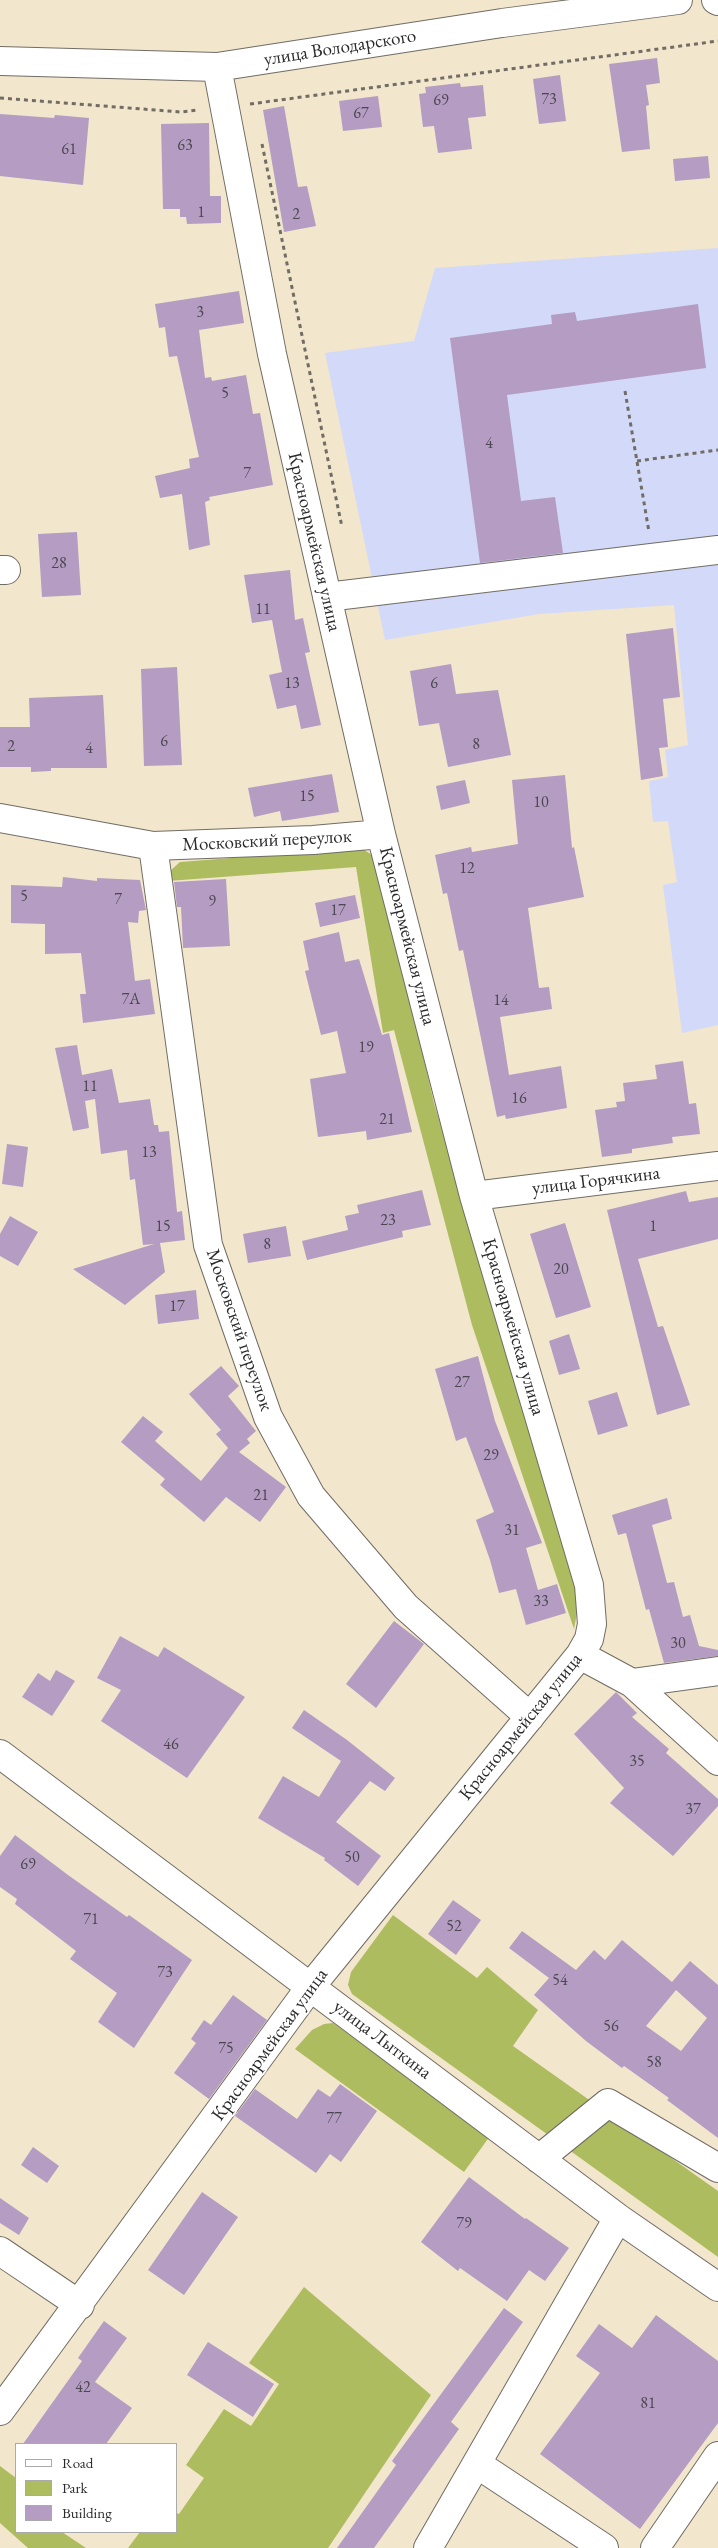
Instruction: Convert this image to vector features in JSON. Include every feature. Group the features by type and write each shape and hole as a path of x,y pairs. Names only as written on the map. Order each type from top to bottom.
{"street":[{"name":"улица Володарского","path":"0,60 217,67 502,23 678,0"},
{"name":"Красноармейская улица","path":"0,2411 80,2305 311,1986 580,1655 589,1639 592,1624 589,1585 474,1196 381,834 272,354 217,67"},
{"path":"327,597 718,550"},
{"name":"Московский переулок","path":"0,818 153,846 313,840 381,834"},
{"name":"Московский переулок","path":"153,846 208,1245 268,1417 311,1496 406,1607 530,1717"},
{"name":"улица Горячкина","path":"474,1196 718,1166"},
{"path":"580,1655 632,1683 718,1760"},
{"path":"632,1683 718,1671"},
{"name":"улица Лыткина","path":"0,1754 618,2218 718,2287"},
{"path":"539,2159 608,2103 718,2168"},
{"path":"428,2548 618,2218"},
{"path":"0,2251 80,2305"},
{"path":"655,2548 718,2456"},
{"path":"477,2464 604,2548"}],"path":[{"path":"0,98 181,112 224,108 718,41"},
{"path":"254,104 256,114"},
{"path":"262,143 343,535"},
{"path":"625,392 654,558"},
{"path":"637,461 718,450"}],"shaded area":[{"path":"718,248 718,1025 682,1033 663,885 677,882 668,821 653,822 649,781 668,777 665,750 688,745 674,605 539,614 385,640 325,353 414,341 435,268"}],"green space":[{"path":"361,848 377,858 434,1103 578,1583 579,1602 574,1629 472,1325 394,1030 383,1033 356,867 168,881 170,871 180,862"},
{"path":"393,1915 477,1978 487,1967 538,2010 513,2046 718,2191 718,2257 352,1994 348,1985 351,1972"},
{"path":"333,2023 490,2136 464,2172 295,2049 312,2030 324,2024"},
{"path":"304,2287 431,2395 328,2548 128,2548 139,2533 178,2533 178,2514 204,2478 186,2465 224,2409 251,2426 279,2384 249,2363"},
{"path":"0,2466 15,2477 15,2533 64,2533 86,2548 28,2548 0,2523"}],"building":[{"path":"657,58 660,83 646,85 649,105 646,106 650,149 622,152 609,64"},
{"path":"560,75 566,121 539,124 533,79"},
{"path":"460,83 461,87 483,85 486,116 468,118 472,149 438,153 434,126 423,127 419,94 426,93 425,87"},
{"path":"378,96 382,127 343,131 339,101"},
{"path":"284,106 298,187 307,186 316,226 284,232 263,110"},
{"path":"0,114 54,118 55,115 89,118 83,185 0,176"},
{"path":"209,123 210,196 221,196 221,223 187,224 186,217 180,217 180,209 163,209 161,124"},
{"path":"708,156 710,178 675,181 673,159"},
{"path":"239,291 244,323 199,330 205,378 211,377 212,381 246,375 253,414 260,413 273,485 209,497 210,500 205,502 210,545 189,550 182,494 160,498 155,476 190,468 189,459 199,457 177,356 169,357 165,327 159,328 155,304"},
{"path":"698,304 706,368 507,395 521,501 555,497 563,553 480,563 450,338 552,324 551,315 575,312 577,321"},
{"path":"77,532 81,595 42,597 38,534"},
{"path":"290,570 295,620 303,618 310,652 305,653 321,725 301,729 296,705 277,709 269,675 282,672 272,620 252,623 244,575"},
{"path":"673,628 680,697 663,699 668,747 659,748 663,776 641,780 626,634"},
{"path":"451,664 456,694 498,690 511,755 448,767 439,723 419,726 410,671"},
{"path":"177,667 182,765 144,766 141,669"},
{"path":"103,695 107,768 51,768 51,771 31,772 31,767 0,767 0,727 30,727 29,698"},
{"path":"332,774 339,812 282,821 280,811 254,817 248,788"},
{"path":"565,775 572,848 574,847 584,897 528,908 539,988 549,987 552,1009 500,1017 509,1075 561,1066 567,1108 506,1119 505,1115 497,1117 463,950 459,951 447,893 443,894 435,855 471,847 472,852 518,844 512,780"},
{"path":"465,780 470,803 441,810 436,786"},
{"path":"63,877 97,881 97,878 140,880 146,910 139,911 138,923 128,922 135,981 150,979 155,1014 83,1023 80,994 86,994 81,953 45,954 45,924 11,923 11,885 62,887"},
{"path":"226,879 230,946 183,948 181,907 177,907 174,882"},
{"path":"355,895 360,918 320,927 315,903"},
{"path":"339,932 345,962 359,959 382,1035 389,1033 412,1132 367,1140 366,1131 318,1137 310,1079 346,1073 337,1031 321,1035 305,971 309,970 303,941"},
{"path":"77,1045 82,1075 112,1069 119,1103 150,1099 154,1125 158,1125 159,1132 169,1131 177,1212 182,1211 185,1240 160,1243 165,1272 125,1305 73,1269 154,1244 143,1245 135,1179 130,1180 127,1150 101,1154 95,1099 85,1101 89,1128 73,1131 55,1048"},
{"path":"683,1061 689,1104 696,1103 700,1134 672,1137 673,1143 632,1149 632,1153 602,1157 595,1110 617,1107 616,1102 625,1101 623,1083 657,1079 655,1065"},
{"path":"7,1144 28,1147 23,1187 2,1184"},
{"path":"422,1190 431,1225 402,1231 403,1237 307,1260 302,1241 348,1230 345,1216 359,1213 357,1205"},
{"path":"686,1191 689,1202 718,1197 718,1239 638,1259 658,1327 663,1326 690,1405 657,1415 607,1210"},
{"path":"10,1216 38,1232 18,1266 0,1256 0,1234"},
{"path":"565,1223 591,1307 556,1318 530,1234"},
{"path":"286,1226 291,1256 248,1263 243,1234"},
{"path":"196,1290 199,1319 158,1324 155,1295"},
{"path":"569,1334 580,1369 559,1375 549,1341"},
{"path":"478,1356 495,1421 542,1543 526,1548 538,1590 557,1584 566,1613 526,1625 516,1589 499,1593 476,1520 494,1512 466,1437 456,1441 435,1369"},
{"path":"221,1366 239,1386 228,1396 256,1431 247,1439 250,1443 239,1452 286,1487 260,1522 226,1497 204,1522 160,1485 165,1479 121,1442 143,1416 163,1432 155,1441 201,1481 228,1448 216,1434 221,1430 189,1394"},
{"path":"617,1392 628,1426 598,1435 588,1401"},
{"path":"667,1498 672,1519 652,1525 667,1583 674,1582 683,1617 690,1615 699,1646 718,1650 718,1656 664,1663 649,1609 646,1610 626,1533 618,1535 612,1515"},
{"path":"394,1621 424,1644 376,1708 346,1684"},
{"path":"120,1636 158,1657 164,1647 245,1697 187,1778 101,1721 121,1690 97,1678"},
{"path":"56,1670 75,1681 52,1716 22,1697 38,1673 50,1681"},
{"path":"616,1692 637,1713 632,1717 669,1749 666,1753 718,1799 718,1806 673,1856 610,1803 624,1788 574,1734"},
{"path":"304,1710 347,1740 395,1778 385,1791 370,1781 336,1822 381,1856 358,1886 324,1860 325,1858 258,1818 283,1776 319,1797 341,1761 292,1728"},
{"path":"15,1835 127,1917 129,1915 192,1960 134,2048 98,2022 117,1993 70,1959 76,1951 15,1904 17,1899 0,1887 0,1856"},
{"path":"453,1900 481,1920 456,1955 428,1934"},
{"path":"522,1931 576,1970 594,1950 605,1960 622,1940 672,1982 690,1961 718,1985 718,2138 667,2100 669,2098 624,2066 622,2068 586,2041 534,1995 549,1978 509,1948","holes":["676,1990 707,2018 681,2051 646,2026"]},
{"path":"233,1995 267,2020 209,2099 174,2073 196,2043 191,2039 204,2020 211,2025"},
{"path":"340,2084 377,2111 341,2162 330,2154 316,2173 235,2116 255,2089 297,2119 318,2089 330,2097"},
{"path":"33,2147 59,2166 47,2183 21,2165"},
{"path":"469,2177 525,2219 569,2248 545,2281 529,2270 507,2301 460,2268 458,2271 421,2242"},
{"path":"202,2192 238,2217 184,2295 148,2270"},
{"path":"0,2198 29,2218 19,2235 0,2223"},
{"path":"504,2308 523,2322 451,2422 459,2429 374,2548 337,2548 396,2465 392,2461"},
{"path":"656,2315 718,2361 718,2423 640,2529 540,2454 600,2373 576,2356 599,2324 632,2348"},
{"path":"104,2321 127,2338 95,2382 132,2408 107,2443 24,2443 82,2361 78,2358"},
{"path":"208,2342 274,2384 253,2417 187,2375"}]}
